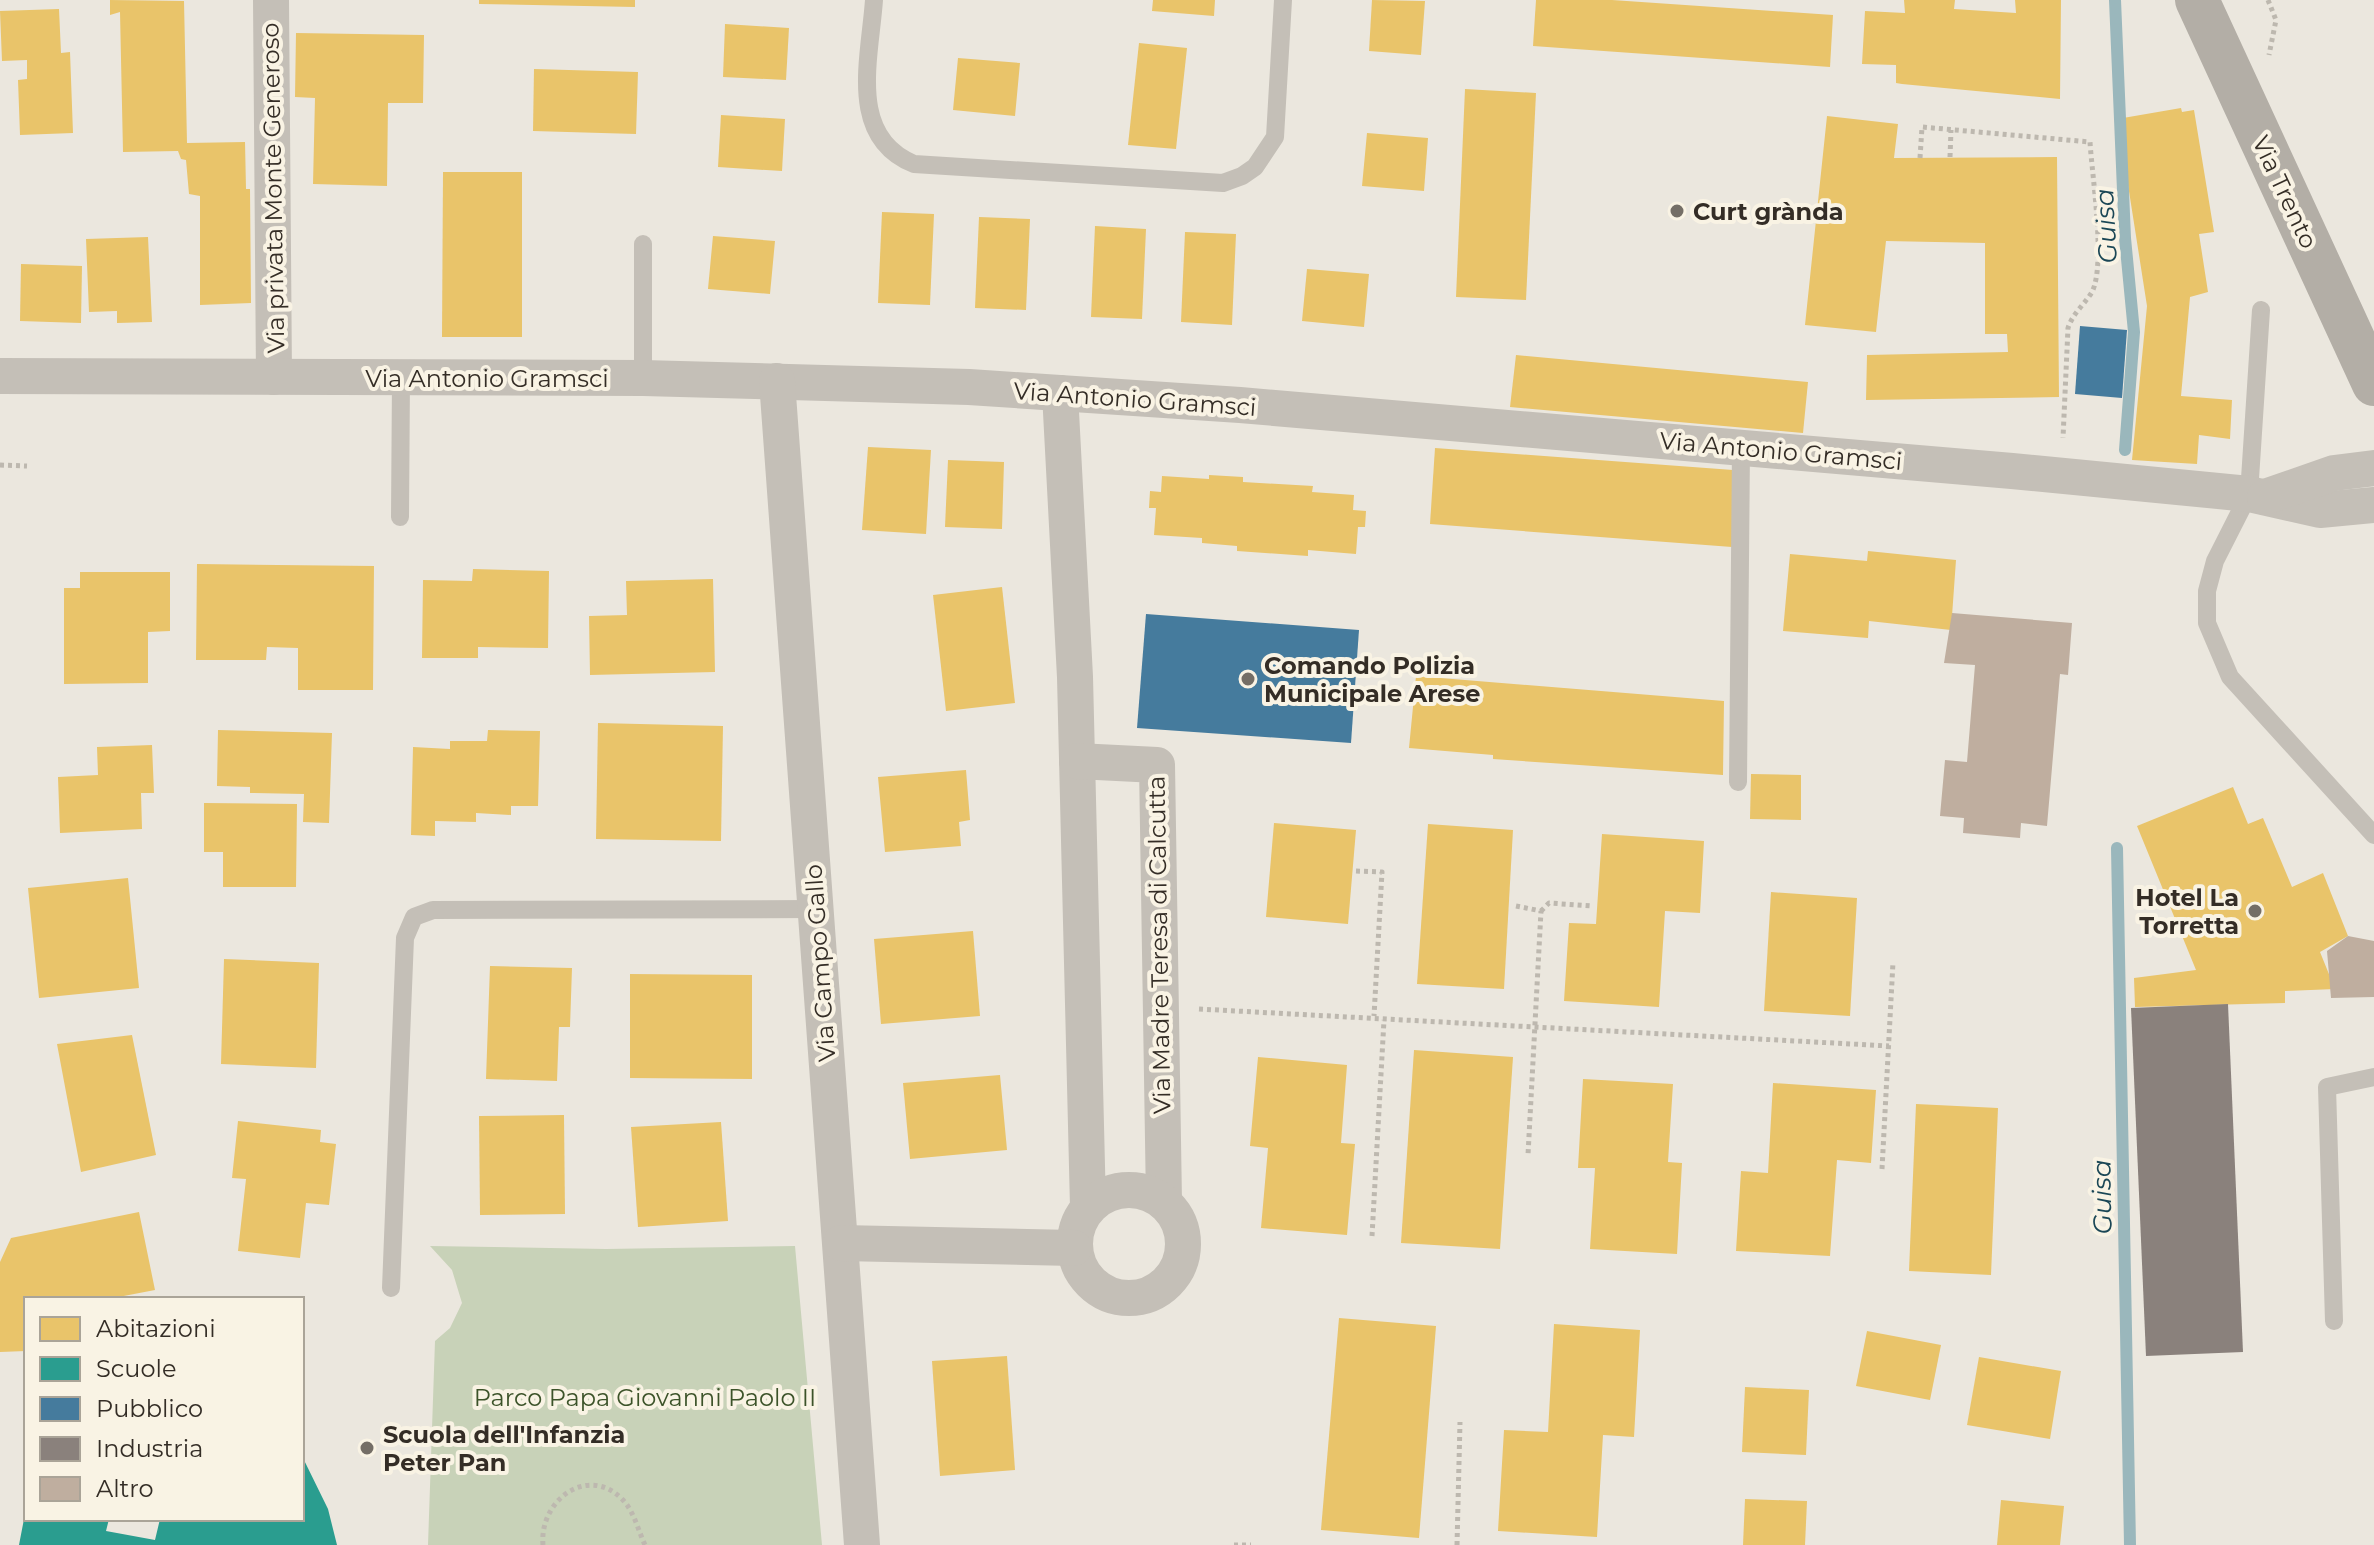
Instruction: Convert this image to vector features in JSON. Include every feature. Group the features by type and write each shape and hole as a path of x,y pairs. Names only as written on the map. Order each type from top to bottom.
{"main road":[{"name":"Via Trento","path":"2197,0 2374,384"}],"street":[{"name":"Via privata Monte Generoso","path":"271,0 274,377"},
{"name":"Via Antonio Gramsci","path":"0,376 643,378 1060,393 2062,475 2257,496 2320,510 2374,505"},
{"name":"Via Campo Gallo","path":"777,381 862,1545"},
{"path":"1060,393 1077,761 1088,1207"},
{"name":"Via Antonio Gramsci","path":"2257,496 2334,473 2374,468"},
{"name":"Via Madre Teresa di Calcutta","path":"1077,761 1157,765 1164,1202"},
{"path":"1117,1190 1150,1194 1164,1202 1182,1231 1184,1248 1170,1280 1152,1294 1122,1298 1099,1290 1082,1272 1074,1248 1077,1226 1088,1207 1117,1190"},
{"path":"841,1243 1074,1248"}],"lane":[{"path":"874,0 867,93 870,122 877,138 895,156 914,164 1223,183 1255,167 1275,137 1283,0"},
{"path":"643,244 643,378"},
{"path":"2261,310 2257,496 2215,561 2207,591 2207,623 2230,677 2374,835"},
{"path":"400,517 401,377"},
{"path":"1738,782 1741,448"},
{"path":"391,1288 405,938 414,917 433,910 815,909"},
{"path":"2334,1321 2327,1087 2374,1077"}],"path":[{"path":"1920,158 1922,127 2090,142 2098,263 2092,291 2072,316 2068,328 2062,475"},
{"path":"1950,157 1951,130"},
{"path":"0,465 27,466"},
{"path":"1356,871 1382,872 1374,1016"},
{"path":"1528,1155 1541,911 1549,903 1592,906"},
{"path":"1516,906 1541,911"},
{"path":"1882,1169 1893,962"},
{"path":"1162,1008 1374,1016 1384,1020 1534,1029 1889,1046"},
{"path":"1372,1236 1384,1020"},
{"path":"1457,1545 1460,1422"},
{"path":"543,1545 545,1517 556,1500 572,1491 597,1487 625,1501 645,1545"},
{"path":"1234,1545 1251,1545"}],"green space":[{"name":"Parco Papa Giovanni Paolo II","path":"430,1246 606,1249 795,1246 822,1545 428,1545 435,1341 450,1328 462,1303 452,1270"}],"building: Abitazioni":[{"path":"110,0 184,1 187,143 245,142 246,189 250,189 251,303 200,305 200,196 189,194 186,160 181,159 178,151 123,152 120,12 110,15"},
{"path":"479,0 635,0 635,7 479,4"},
{"path":"1153,0 1215,0 1214,16 1152,11"},
{"path":"1372,0 1425,1 1421,55 1369,51"},
{"path":"1536,0 1612,0 1833,15 1830,67 1533,46"},
{"path":"1904,0 1955,0 1954,9 2016,13 2015,0 2061,0 2060,99 1896,83 1896,65 1862,64 1865,11 1905,13"},
{"path":"59,9 61,53 70,52 73,133 20,135 18,80 27,79 27,60 2,61 0,11"},
{"path":"725,24 789,28 786,80 723,77"},
{"path":"296,33 424,35 423,103 388,103 387,186 313,184 315,98 295,97"},
{"path":"1139,43 1187,48 1176,149 1128,145"},
{"path":"958,58 1020,63 1015,116 953,110"},
{"path":"534,69 638,72 636,134 533,131"},
{"path":"1465,89 1536,93 1526,300 1456,297"},
{"path":"2181,108 2182,112 2194,110 2214,232 2199,234 2208,292 2190,297 2181,396 2232,400 2230,439 2199,435 2197,464 2132,460 2147,306 2126,172 2123,118"},
{"path":"721,115 785,119 782,171 718,167"},
{"path":"1827,116 1898,124 1894,158 2057,157 2059,397 1866,400 1867,355 2008,352 2007,334 1985,334 1985,243 1886,241 1876,332 1805,325"},
{"path":"1367,133 1428,138 1424,191 1362,186"},
{"path":"443,172 522,172 522,337 442,337"},
{"path":"882,212 934,214 930,305 878,303"},
{"path":"979,217 1030,219 1026,310 975,308"},
{"path":"1095,226 1146,229 1142,319 1091,317"},
{"path":"1185,232 1236,234 1232,325 1181,322"},
{"path":"713,236 775,241 770,294 708,289"},
{"path":"148,237 152,322 117,323 117,311 89,312 86,239"},
{"path":"21,264 82,266 81,323 20,321"},
{"path":"1307,269 1369,274 1364,327 1302,321"},
{"path":"1516,355 1808,382 1803,433 1510,407"},
{"path":"868,447 931,450 926,534 862,530"},
{"path":"1435,448 1733,470 1732,547 1430,524"},
{"path":"948,460 1004,462 1002,529 945,527"},
{"path":"1209,475 1243,477 1243,482 1313,486 1312,492 1354,495 1353,510 1366,511 1365,527 1358,527 1356,554 1308,550 1308,556 1237,551 1237,546 1202,543 1202,538 1154,535 1156,508 1149,508 1150,491 1161,492 1162,476 1209,479"},
{"path":"1868,551 1956,560 1951,630 1869,621 1868,638 1783,631 1790,554 1867,561"},
{"path":"197,564 374,566 373,690 298,690 298,648 267,647 266,660 196,660"},
{"path":"473,569 549,571 548,648 478,647 478,658 422,658 423,580 472,581"},
{"path":"80,572 170,572 170,631 148,632 148,683 64,684 64,588 80,588"},
{"path":"713,579 715,672 590,675 589,616 627,615 626,581"},
{"path":"1002,587 1015,703 946,711 933,595"},
{"path":"1416,676 1724,701 1723,775 1493,759 1493,755 1409,748"},
{"path":"598,723 723,726 721,841 596,839"},
{"path":"218,730 332,733 329,823 303,822 304,794 250,793 250,787 217,786"},
{"path":"488,730 540,731 538,806 511,806 511,815 476,813 476,822 435,821 435,836 411,835 413,747 450,749 450,741 487,741"},
{"path":"152,745 154,793 141,793 142,829 60,833 58,777 98,775 97,747"},
{"path":"966,770 970,820 959,822 961,846 885,852 878,777"},
{"path":"1751,774 1801,775 1801,820 1750,819"},
{"name":"Hotel La Torretta","path":"2233,787 2248,824 2263,818 2292,887 2323,873 2348,936 2320,952 2335,989 2285,991 2285,1003 2135,1007 2134,978 2196,970 2137,826"},
{"path":"204,803 297,804 296,887 223,887 223,852 204,852"},
{"path":"1274,823 1356,830 1348,924 1266,917"},
{"path":"1428,824 1513,830 1504,989 1417,984"},
{"path":"1602,834 1704,841 1700,913 1665,911 1659,1007 1564,1001 1569,923 1596,924"},
{"path":"128,878 139,988 39,998 28,888"},
{"path":"1771,892 1857,898 1850,1016 1764,1011"},
{"path":"973,931 980,1016 881,1024 874,939"},
{"path":"224,959 319,963 316,1068 221,1064"},
{"path":"490,966 572,968 570,1027 559,1027 557,1081 486,1079"},
{"path":"630,974 752,975 752,1079 630,1078"},
{"path":"132,1035 156,1155 81,1172 57,1044"},
{"path":"1414,1050 1513,1057 1500,1249 1401,1243"},
{"path":"1258,1057 1347,1065 1341,1143 1355,1144 1347,1235 1261,1228 1268,1148 1250,1146"},
{"path":"1000,1075 1007,1150 910,1159 903,1083"},
{"path":"1583,1079 1673,1084 1668,1162 1682,1163 1677,1254 1590,1249 1595,1168 1578,1168"},
{"path":"1773,1083 1876,1090 1871,1163 1837,1160 1830,1256 1736,1251 1741,1171 1768,1173"},
{"path":"1916,1104 1998,1108 1991,1275 1909,1271"},
{"path":"564,1115 565,1214 480,1215 479,1116"},
{"path":"238,1121 321,1130 320,1142 336,1144 329,1205 306,1203 300,1258 238,1251 246,1179 232,1178"},
{"path":"721,1122 728,1221 638,1227 631,1127"},
{"path":"139,1212 155,1290 118,1297 24,1297 24,1351 0,1352 0,1262 11,1238"},
{"path":"1339,1318 1436,1326 1419,1538 1321,1530"},
{"path":"1554,1324 1640,1330 1634,1437 1603,1435 1597,1537 1498,1531 1504,1430 1548,1432"},
{"path":"1867,1331 1941,1345 1930,1400 1856,1386"},
{"path":"1007,1356 1015,1470 940,1476 932,1361"},
{"path":"1979,1357 2061,1371 2050,1439 1967,1425"},
{"path":"1745,1387 1809,1390 1806,1455 1742,1452"},
{"path":"1745,1499 1807,1501 1805,1545 1743,1545"},
{"path":"2001,1500 2064,1506 2060,1545 1997,1545"}],"building: Scuole":[{"path":"304,1460 328,1509 337,1545 19,1545 24,1519 108,1521 106,1531 155,1540 160,1521 304,1521"}],"building: Pubblico":[{"path":"2080,326 2127,330 2122,398 2075,394"},
{"path":"1146,614 1359,630 1351,743 1137,728"}],"building: Industria":[{"path":"2228,1004 2243,1352 2146,1356 2131,1008"}],"building: Altro":[{"path":"1952,613 2072,623 2068,675 2060,674 2047,826 2021,823 2020,838 1963,833 1964,818 1940,816 1945,760 1967,762 1975,665 1944,663"},
{"path":"2348,936 2374,941 2374,997 2331,998 2327,951"}],"waterway":[{"name":"Guisa","path":"2115,0 2125,238 2134,332 2125,450"},
{"name":"Guisa","path":"2117,848 2130,1545"}],"place":[{"name":"Curt grànda","path":"1677,211"},
{"name":"Comando Polizia Municipale Arese","path":"1248,679"},
{"name":"Hotel La Torretta","path":"2255,911"},
{"name":"Scuola dell'Infanzia Peter Pan","path":"367,1448"}]}
